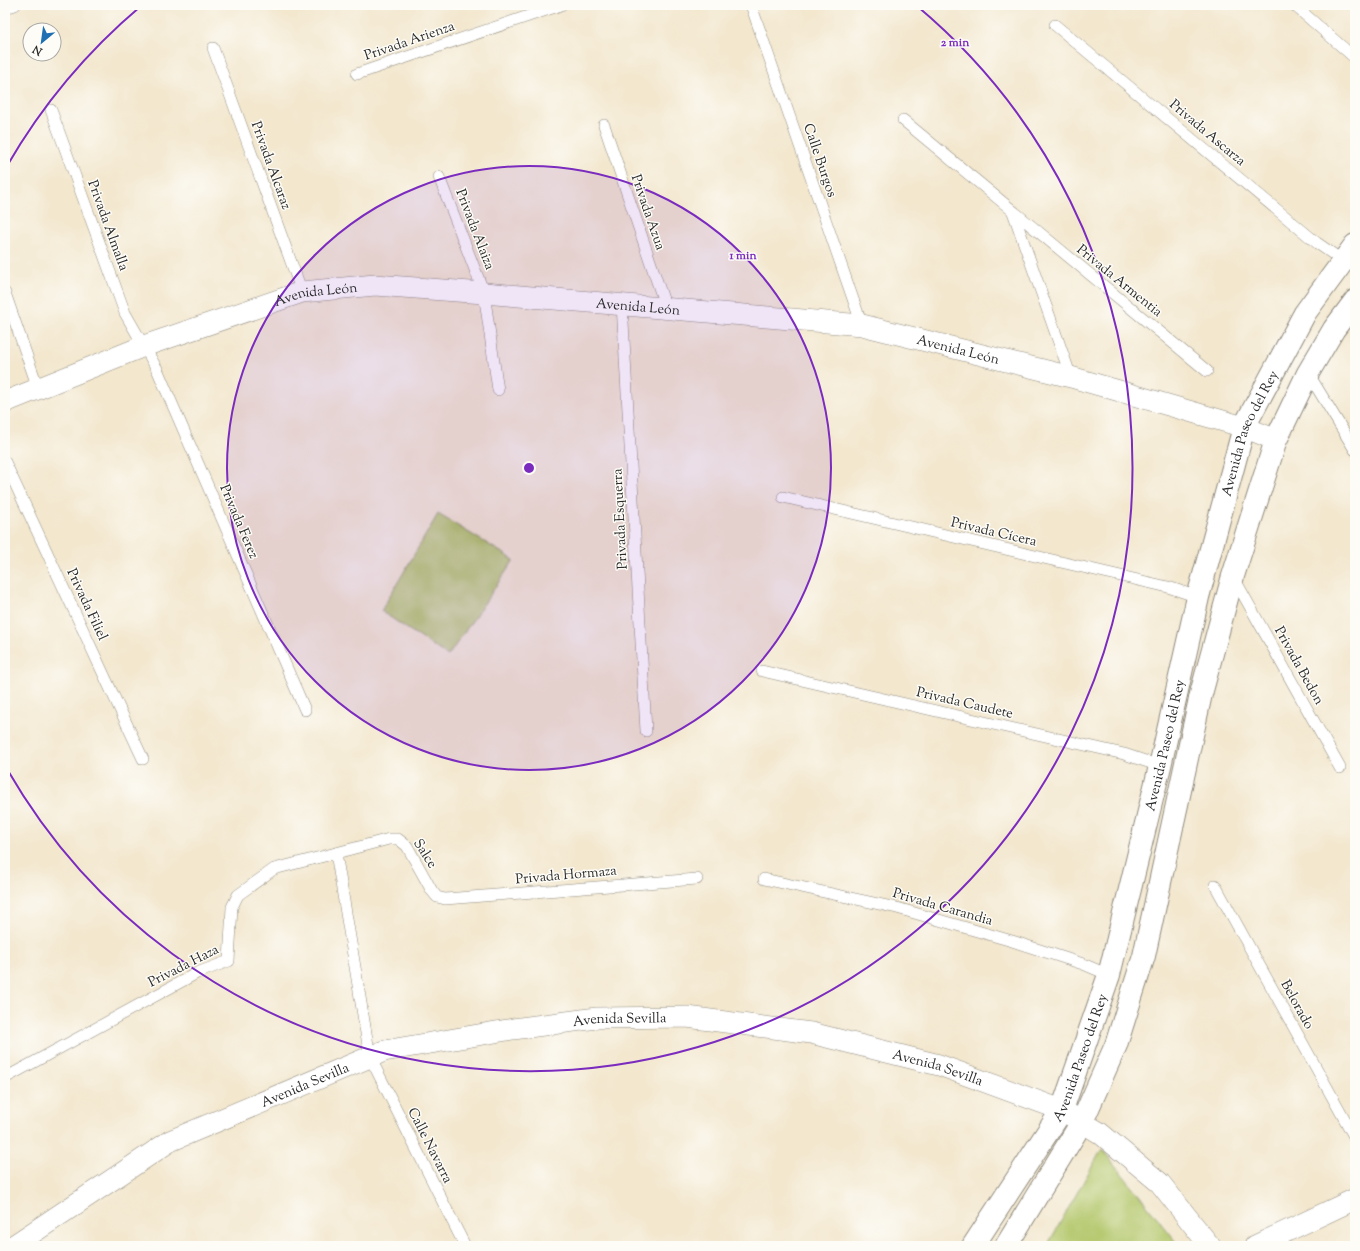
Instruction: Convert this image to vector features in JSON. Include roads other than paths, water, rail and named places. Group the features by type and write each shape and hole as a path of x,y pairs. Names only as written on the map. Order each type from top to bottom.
{"street":[{"name":"Avenida Paseo del Rey","path":"974,1246 1062,1110 1109,975 1160,766 1198,597 1244,427 1305,313 1349,253"},
{"name":"Avenida León","path":"5,402 144,346 302,292 375,285 622,304 862,325 1070,377 1244,427 1276,440"},
{"name":"Avenida Paseo del Rey","path":"1006,1246 1082,1122 1116,1045 1144,956 1201,694 1233,576 1276,440 1308,373 1334,329 1355,301"},
{"name":"Avenida Sevilla","path":"13,1246 170,1141 384,1051 597,1018 687,1017 811,1033 939,1065 1062,1110 1100,1133 1160,1183 1210,1246"},
{"path":"1255,1246 1355,1199"}],"lane":[{"path":"5,8 15,5"},
{"name":"Privada Arienza","path":"357,74 561,5"},
{"name":"Calle Burgos","path":"752,5 862,325"},
{"path":"1294,5 1355,58"},
{"name":"Privada Ascarza","path":"1056,24 1318,243 1349,253"},
{"name":"Privada Alcaraz","path":"214,48 302,292"},
{"name":"Privada Almalla","path":"51,110 125,313 144,346"},
{"name":"Privada Armentia","path":"903,120 1207,371"},
{"name":"Privada Azua","path":"604,125 666,308"},
{"name":"Privada Alaiza","path":"439,177 484,293 498,390"},
{"path":"1013,212 1070,377"},
{"path":"5,293 38,388"},
{"name":"Privada Esquerra","path":"622,304 646,731"},
{"name":"Privada Ferez","path":"144,346 157,368 305,710"},
{"path":"1308,373 1355,450"},
{"name":"Privada Filiel","path":"5,462 143,759"},
{"name":"Privada Cícera","path":"783,497 1168,587 1198,597"},
{"name":"Privada Bedon","path":"1233,576 1340,768"},
{"name":"Privada Caudete","path":"762,671 1124,754 1160,766"},
{"name":"Salce","path":"336,853 389,839 398,839 407,846 432,891 437,897"},
{"path":"336,853 370,1057"},
{"name":"Privada Haza","path":"5,1078 197,973 229,961 232,907 238,895 274,869 336,853"},
{"name":"Privada Hormaza","path":"437,897 445,899 697,879"},
{"name":"Privada Carandia","path":"764,880 897,908 1019,943 1083,964 1109,975"},
{"name":"Belorado","path":"1215,885 1355,1138"},
{"name":"Calle Navarra","path":"370,1057 466,1246"}]}
